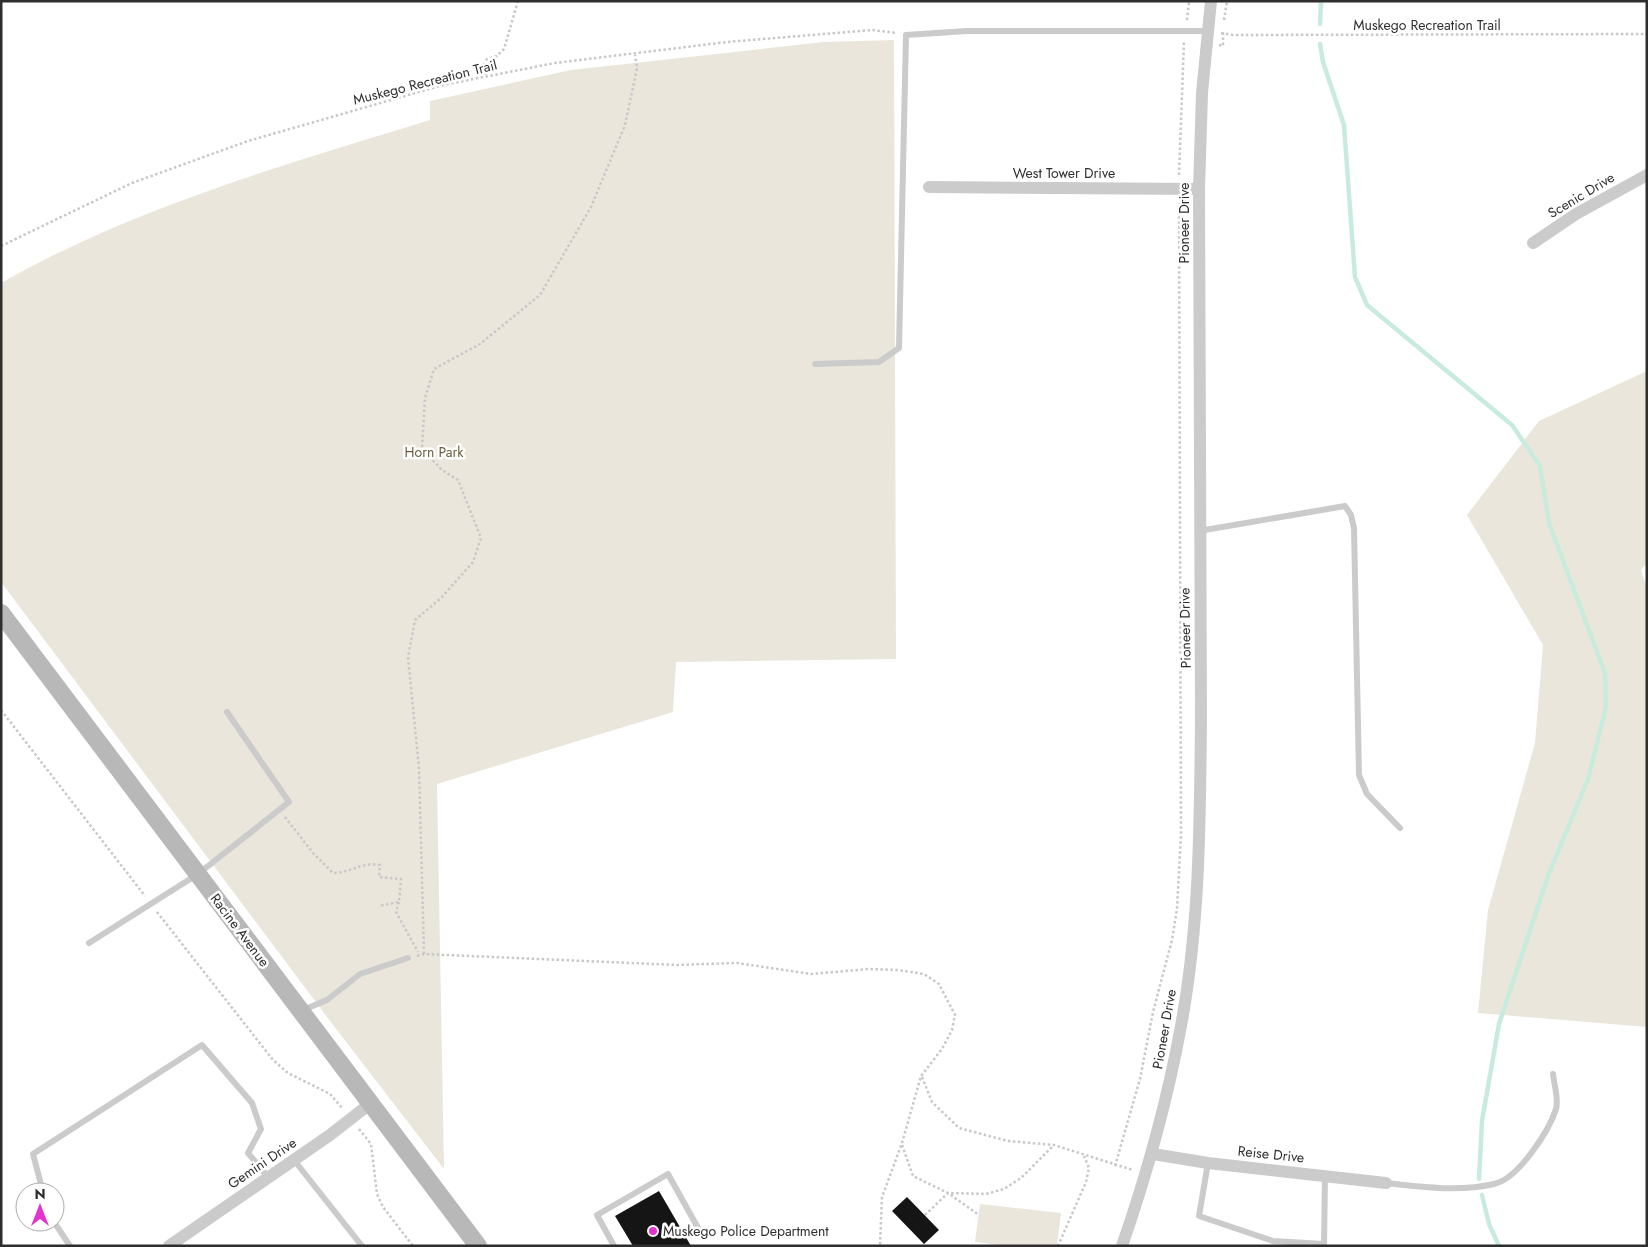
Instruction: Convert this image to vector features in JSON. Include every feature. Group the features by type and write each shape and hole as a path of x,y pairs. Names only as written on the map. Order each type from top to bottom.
{"main road":[{"name":"Racine Avenue","path":"1,613 478,1246"}],"street":[{"name":"Pioneer Drive","path":"1122,1246 1153,1154 1181,1025 1196,899 1201,793 1199,189 1207,31 1211,1"},
{"name":"Scenic Drive","path":"1533,243 1576,214 1647,175"},
{"name":"West Tower Drive","path":"929,187 1199,189"},
{"name":"Gemini Drive","path":"171,1245 294,1160 371,1103"},
{"name":"Reise Drive","path":"1153,1154 1208,1163 1386,1183"}],"lane":[{"path":"815,364 880,362 899,348 906,34 967,31 1207,31"},
{"path":"1199,531 1345,506 1351,515 1354,528 1359,775 1367,794 1400,828"},
{"path":"89,943 198,874 290,802 227,712"},
{"path":"302,1011 327,1000 360,974 408,958"},
{"path":"39,1182 32,1154 202,1045 252,1103 261,1129 248,1153 268,1177"},
{"path":"1386,1183 1437,1189 1495,1184 1513,1174 1536,1146 1557,1107 1553,1074"},
{"path":"294,1160 362,1246"},
{"path":"1208,1163 1199,1216 1273,1241 1324,1245 1325,1176"},
{"path":"614,1246 597,1215 668,1174 704,1236"},
{"path":"61,1232 70,1246"}],"path":[{"path":"486,75 484,64 487,59 497,56 504,49 518,1"},
{"path":"1187,17 1189,1"},
{"path":"1223,46 1227,1"},
{"name":"Muskego Recreation Trail","path":"1,246 132,183 248,141 443,84 555,63 727,42 872,30 906,34"},
{"name":"Muskego Recreation Trail","path":"1207,31 1223,33 1647,34"},
{"path":"1179,178 1184,42"},
{"path":"424,954 419,768 408,657 415,620 441,598 473,562 482,538 458,480 442,470 422,449 425,398 434,369 480,344 540,295 591,208 624,125 637,68 635,54"},
{"path":"1114,1166 1140,1079 1153,1012 1172,940 1177,910 1181,835 1179,196"},
{"path":"1,710 273,1060 288,1072 330,1094 338,1102"},
{"path":"280,810 313,852 333,872 341,872 355,866 368,864 380,865 379,877 401,879 396,912 420,955"},
{"path":"379,906 399,902"},
{"path":"408,958 424,954 677,965 737,963 811,974 869,969 898,970 924,974 939,984 955,1015 952,1030 942,1049 921,1076 902,1144 882,1197 880,1246"},
{"path":"921,1076 932,1102 959,1128 1008,1142 1054,1145 1114,1166 1147,1174"},
{"path":"371,1144 377,1194 384,1207 413,1246"},
{"path":"902,1144 913,1176 948,1193 978,1215"},
{"path":"925,1215 948,1193 986,1194 1004,1189 1022,1178 1054,1145"},
{"path":"1058,1246 1086,1182 1089,1168 1084,1156"}],"green space":[{"name":"Horn Park","path":"894,40 896,659 676,662 673,712 437,784 444,1169 330,1021 1,582 1,283 52,256 157,210 265,171 430,120 430,101 571,70 824,42"},
{"path":"1647,371 1647,563 1641,570 1647,588 1647,1027 1478,1013 1488,910 1535,743 1543,645 1467,515 1539,421"},
{"path":"980,1204 1061,1213 1057,1246 1009,1246 975,1242"}],"building":[{"name":"Muskego Police Department","path":"659,1191 691,1246 633,1246 615,1216"},
{"path":"907,1197 939,1230 924,1244 892,1211"}],"waterway":[{"path":"1320,24 1321,1"},
{"path":"1320,44 1323,62 1344,125 1355,277 1367,305 1512,425 1540,466 1549,523 1605,673 1606,707 1588,779 1548,876 1499,1024 1482,1121 1479,1179"},
{"path":"1482,1195 1489,1224 1499,1246"}],"place":[{"name":"Muskego Police Department","path":"653,1231"}]}
